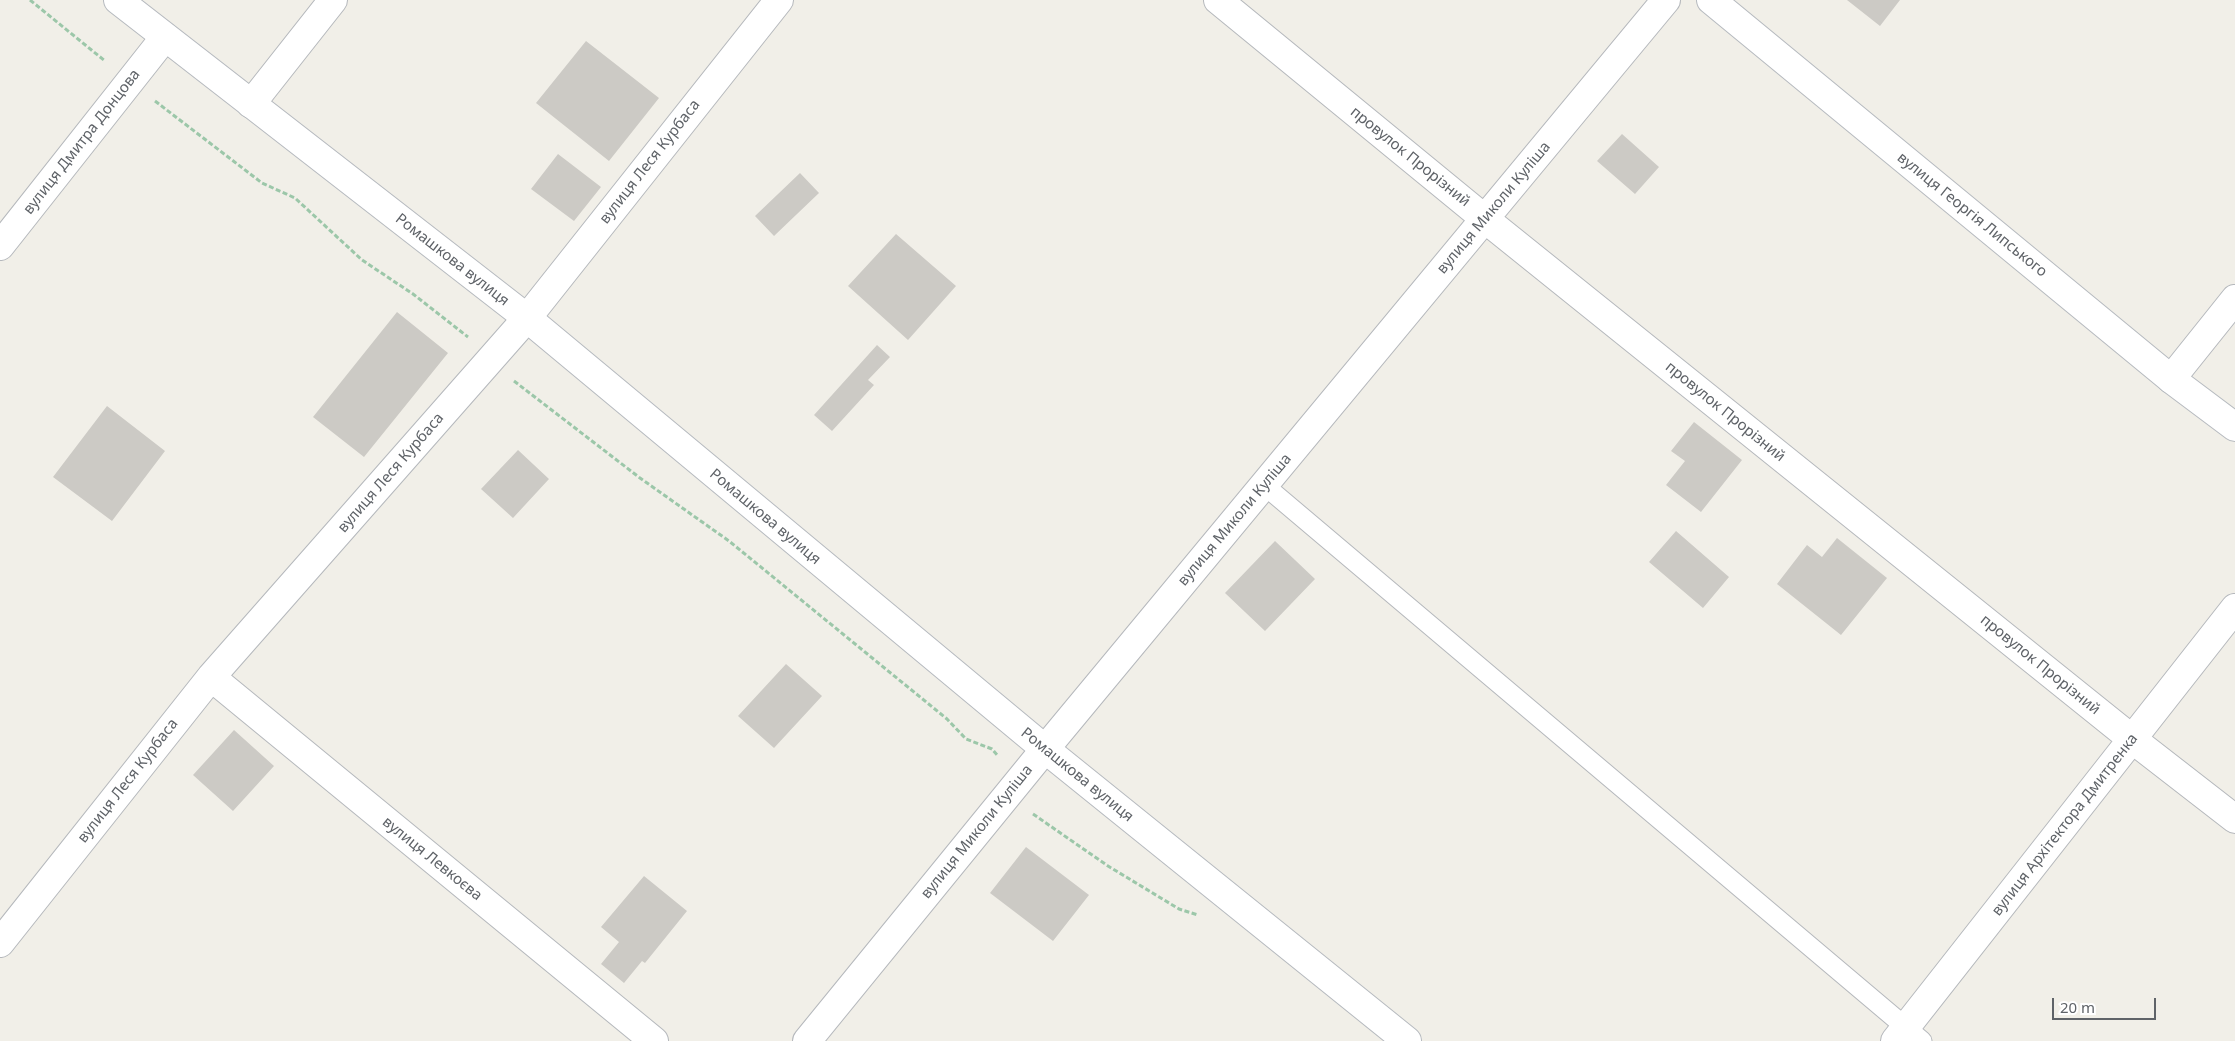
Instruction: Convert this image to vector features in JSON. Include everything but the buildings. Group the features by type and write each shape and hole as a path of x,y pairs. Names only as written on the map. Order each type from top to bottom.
{"street":[{"name":"Ромашкова вулиця","path":"118,0 526,318 1045,750 1407,1041"},
{"path":"251,104 333,0"},
{"name":"вулиця Леся Курбаса","path":"0,943 211,677 526,318 779,0"},
{"name":"провулок Прорізний","path":"1218,0 1485,219 2132,739 2235,819"},
{"name":"вулиця Миколи Куліша","path":"807,1041 1014,786 1666,0"},
{"name":"вулиця Георгія Липського","path":"1711,0 2171,379 2235,427"},
{"name":"вулиця Дмитра Донцова","path":"0,246 165,37"},
{"path":"2171,379 2235,299"},
{"name":"вулиця Архітектора Дмитренка","path":"1907,1037 2132,739 2235,608"},
{"name":"вулиця Левкоєва","path":"211,677 654,1041"}],"lane":[{"path":"1264,485 1907,1037"}],"path":[{"path":"30,0 130,82 262,183 295,198 362,260 412,294 493,357 519,388 729,541 947,719 966,738 992,750 1006,763 1014,786 1032,813 1108,866 1179,909 1220,921 1248,913"}]}
